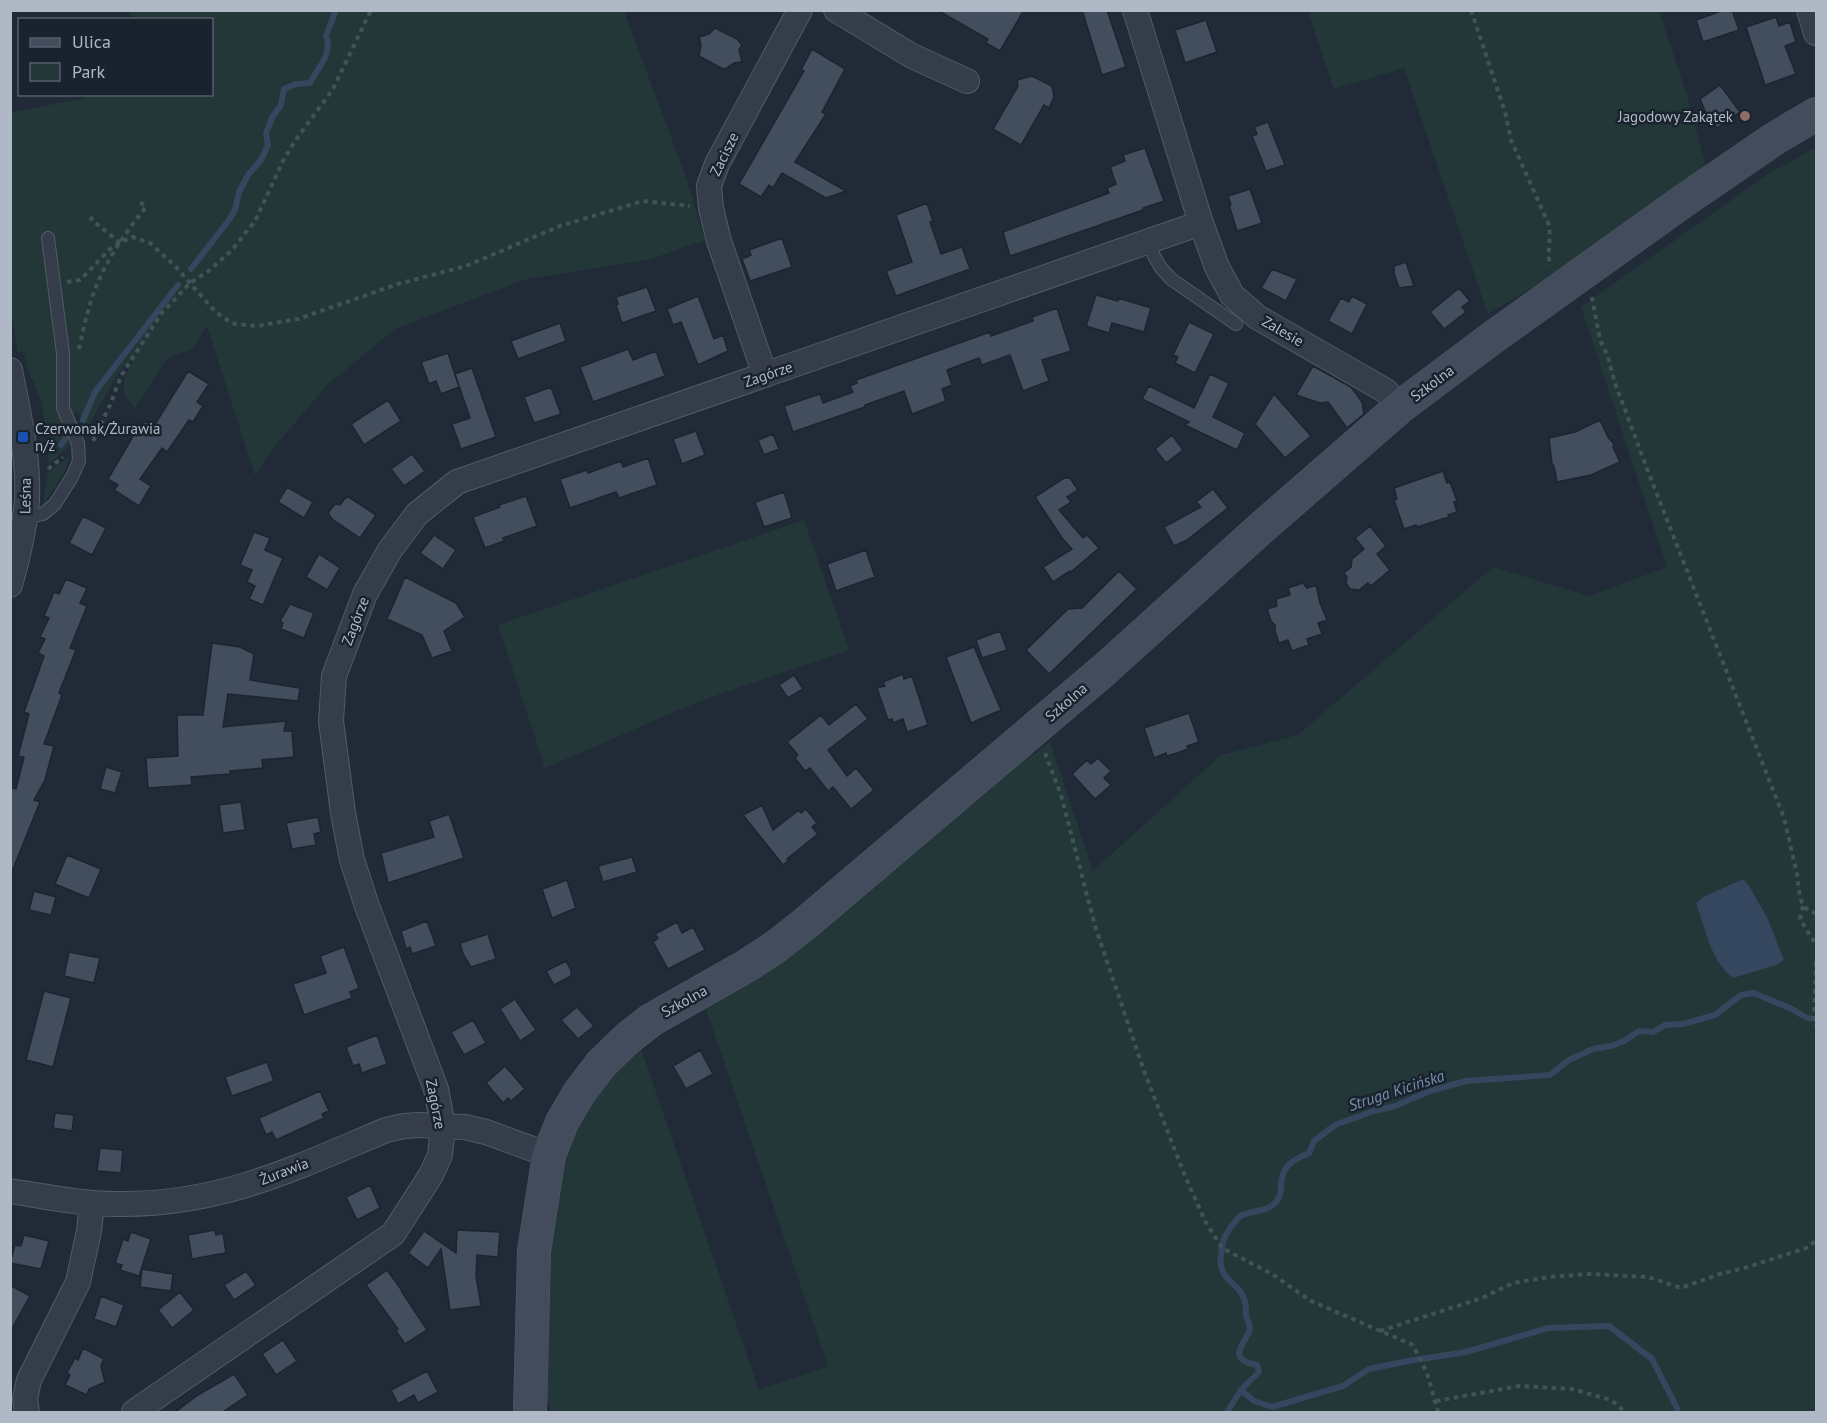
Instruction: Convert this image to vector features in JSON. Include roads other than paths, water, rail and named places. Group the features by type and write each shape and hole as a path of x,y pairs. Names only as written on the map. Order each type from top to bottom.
{"street":[{"name":"Zacisze","path":"765,375 719,241 711,208 709,186 717,164 800,10"},
{"path":"836,10 912,56 967,81"},
{"path":"1135,10 1201,223"},
{"path":"1809,10 1816,33"},
{"name":"Szkolna","path":"530,1413 534,1251 549,1155 562,1122 600,1064 627,1038 651,1020 778,945 807,922 1030,733 1400,407 1492,338 1577,288 1774,139 1816,114"},
{"name":"Zagórze","path":"134,1413 393,1234 431,1175 440,1155 443,1126 436,1089 352,860 343,813 331,721 334,676 365,594 390,550 417,514 457,483 1201,223"},
{"name":"Zalesie","path":"1201,223 1217,267 1232,295 1257,317 1386,391 1400,407"},
{"name":"Leśna","path":"10,370 23,437 27,497 20,552 10,585"},
{"name":"Żurawia","path":"10,1191 92,1203 122,1204 210,1195 270,1178 386,1130 404,1126 465,1127 486,1132 549,1155"},
{"path":"27,1413 25,1399 29,1380 78,1282 89,1231 92,1203"}],"lane":[{"path":"25,518 43,514 55,504 79,461 78,443 63,408 63,353 48,238"},
{"path":"1149,242 1161,268 1171,279 1236,324"}],"water":[{"path":"1743,879 1768,919 1784,960 1777,965 1733,978 1725,971 1714,954 1696,903 1703,897"}],"waterway":[{"path":"191,269 229,220 248,175 261,160 268,145 266,133 273,116 281,105 284,89 296,84 310,83 324,60 328,49 326,36 336,10"},
{"path":"83,420 95,392 178,285"},
{"path":"61,445 68,434"},
{"name":"Struga Kicińska","path":"1227,1412 1241,1390 1259,1372 1257,1365 1247,1362 1239,1354 1250,1326 1246,1317 1244,1298 1223,1272 1221,1255 1224,1239 1242,1215 1265,1209 1276,1202 1280,1196 1282,1178 1289,1164 1309,1153 1314,1141 1335,1125 1395,1106 1430,1091 1466,1081 1550,1075 1569,1060 1593,1049 1624,1041 1639,1031 1653,1032 1665,1025 1683,1024 1715,1015 1741,995 1754,993 1807,1018 1816,1019"},
{"path":"1241,1390 1254,1401 1272,1407 1343,1386 1369,1369 1466,1352 1548,1328 1609,1326 1652,1359 1677,1412"}],"place":[{"name":"Jagodowy Zakątek","path":"1745,116"},
{"name":"Czerwonak/Żurawia n/ż","path":"23,437"}]}
